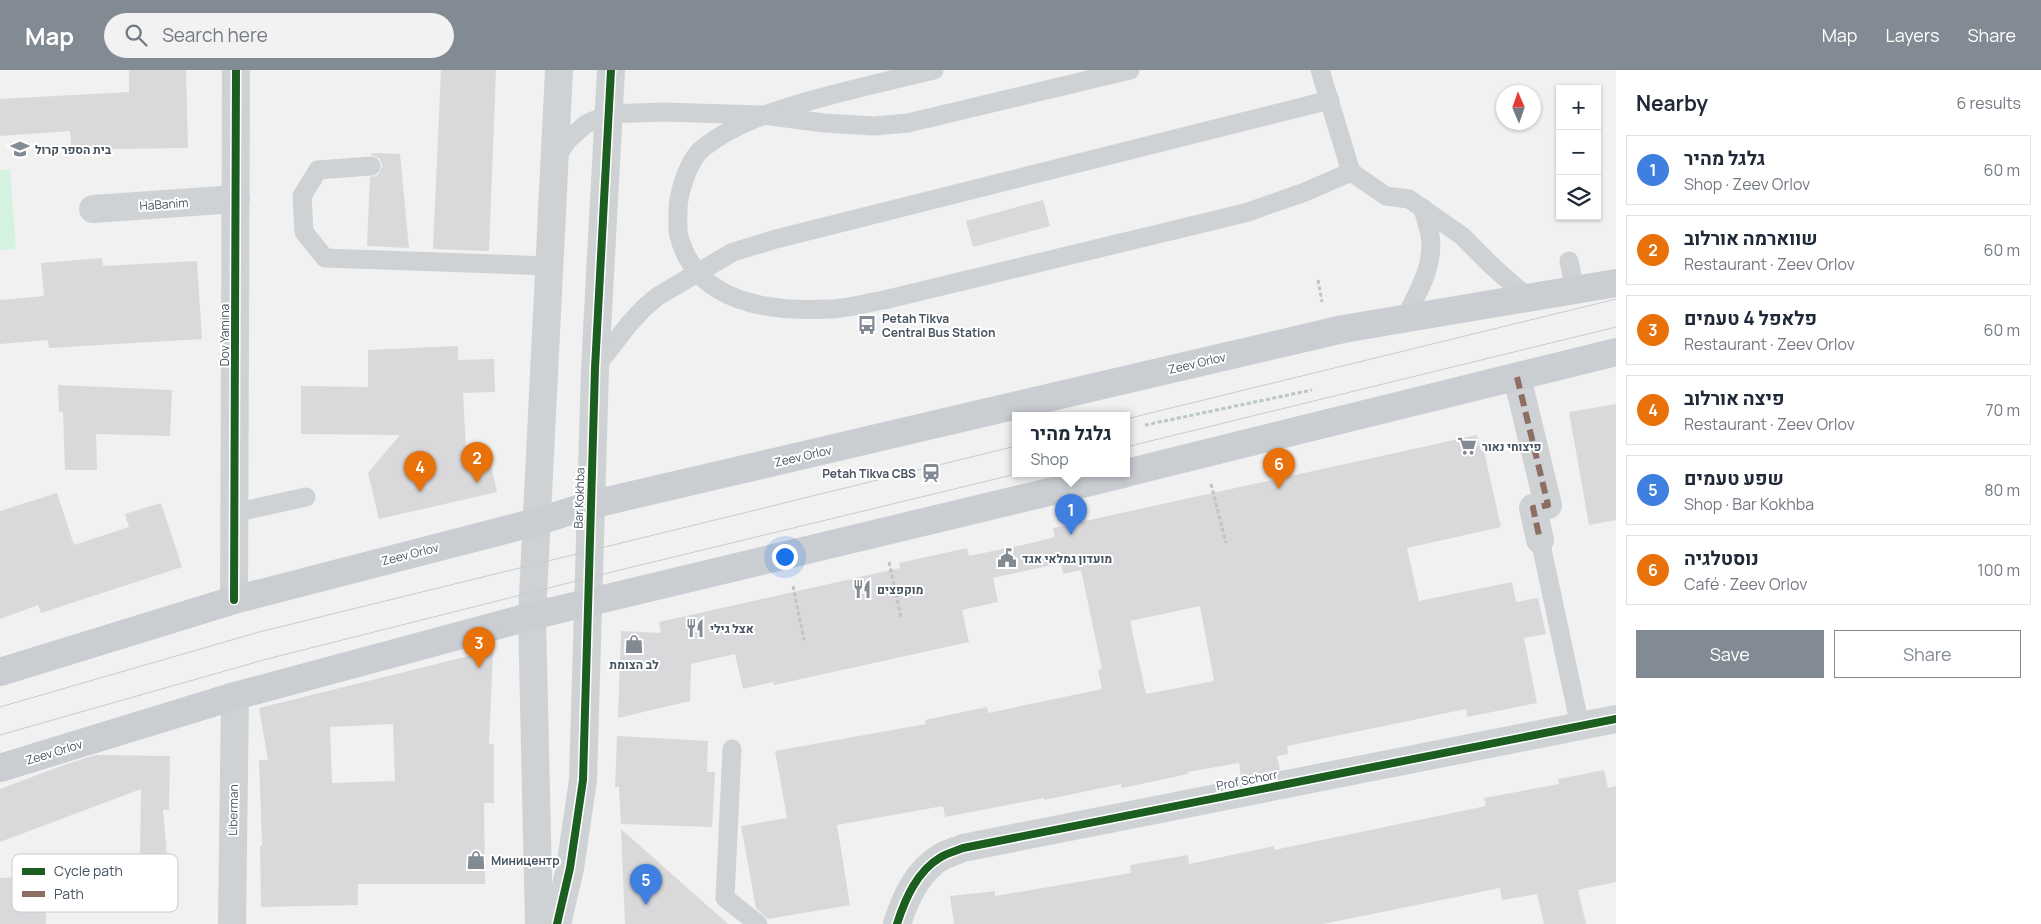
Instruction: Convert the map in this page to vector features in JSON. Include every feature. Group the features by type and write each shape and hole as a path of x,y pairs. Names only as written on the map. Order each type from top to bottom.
{"main road":[{"name":"Zeev Orlov","path":"0,672 234,600 536,522 590,505 1343,329 1616,284"},
{"name":"Zeev Orlov","path":"1130,473 1616,352"},
{"name":"Zeev Orlov","path":"0,768 235,696 532,616 1112,477"}],"street":[{"name":"Dov Yamina","path":"234,600 236,70"},
{"path":"539,924 532,616 559,70"},
{"name":"Bar Kokhba","path":"557,924 570,868 583,780 595,368 610,70"},
{"name":"HaBanim","path":"93,209 236,199"},
{"path":"1517,377 1548,504 1533,508 1540,540"},
{"name":"Liberman","path":"232,924 235,696"},
{"name":"Prof Schorr","path":"901,912 920,875 941,857 963,848 1616,718"}],"lane":[{"path":"934,70 841,92 762,115 727,132 701,150 686,175 677,201 678,235 688,262 696,273 718,291 746,302 784,310 830,309 884,300 1245,213 1304,192 1351,172"},
{"path":"555,159 568,140 586,124 609,114 663,112 762,115 874,126 908,123 1130,70"},
{"path":"1323,71 1351,172 1386,196 1409,199 1423,208 1462,236 1528,298"},
{"path":"595,368 613,342 644,308 658,296 734,252 776,239 1330,100"},
{"path":"371,166 318,170 302,196 304,232 325,258 550,266"},
{"path":"1405,318 1424,279 1430,258 1430,236 1423,208"},
{"path":"1569,261 1575,290"},
{"path":"234,513 306,498"},
{"path":"1540,540 1580,726"},
{"path":"732,749 725,898 758,924"}],"path":[{"path":"1145,425 1312,390"},
{"path":"1204,454 1226,543"},
{"path":"883,532 901,617"},
{"path":"787,556 804,640"}],"green space":[{"path":"10,169 16,249 0,250 0,170"}],"building":[{"path":"129,70 186,70 188,148 110,149 110,152 72,155 70,131 0,136 0,99 129,92"},
{"path":"441,70 496,70 489,251 433,249"},
{"path":"372,153 400,154 409,248 367,246 370,177 378,175 382,166 380,159 371,155"},
{"path":"1043,200 1050,226 973,247 966,221"},
{"path":"102,258 103,266 197,261 202,339 49,348 48,340 0,344 0,300 44,296 41,263"},
{"path":"458,346 458,360 494,359 495,392 463,393 466,450 488,451 497,492 379,519 368,473 400,435 301,434 301,386 368,387 368,350"},
{"path":"58,385 172,390 170,436 96,434 97,470 65,470 63,412 59,412"},
{"path":"1616,404 1616,520 1589,525 1569,412"},
{"path":"1477,435 1481,451 1484,451 1501,527 1407,548 1419,601 1512,582 1516,602 1538,598 1546,634 1524,638 1537,703 1467,717 1466,709 1287,746 1288,754 1277,756 1280,770 1241,777 1239,763 1188,772 1188,774 1122,788 1121,784 1044,800 1044,798 945,817 943,806 837,825 850,905 768,919 756,908 741,826 787,818 775,751 926,724 925,720 987,707 988,713 1102,689 1098,670 1102,669 1081,570 1063,574 1061,563 993,578 998,602 962,610 969,642 774,685 773,682 743,689 735,654 691,664 690,701 618,718 621,631 661,633 659,622 900,568 899,563 967,548 969,556 1027,544 1055,537 1053,528","holes":["1200,606 1214,681 1146,694 1130,621"]},
{"path":"57,493 74,545 129,527 125,514 161,503 182,567 41,613 38,605 0,619 0,511"},
{"path":"493,650 489,744 494,744 494,803 484,803 485,884 358,884 358,905 261,907 260,846 262,846 259,760 268,760 259,708","holes":["393,724 395,781 332,783 330,727"]},
{"path":"617,736 708,741 707,772 715,772 712,827 621,824 619,787 615,787"},
{"path":"95,755 170,756 169,810 163,810 167,854 140,854 141,789 0,842 0,789"},
{"path":"1604,770 1608,788 1616,786 1616,882 1578,890 1586,924 1544,924 1537,894 1502,900 1500,888 1323,924 954,924 950,896 995,891 995,896 1131,873 1130,865 1188,855 1189,864 1274,846 1274,850 1486,806 1484,798 1559,784 1558,779"},
{"path":"621,829 728,924 625,924"},
{"path":"12,877 12,912 46,912 46,924 0,924 0,878"}],"tram line":[{"path":"1130,418 1616,299"},
{"path":"1130,446 1616,327"},
{"path":"0,707 259,632 1012,447"},
{"path":"0,735 267,659 616,571 1012,475"}],"marked path":[{"path":"1517,377 1548,505 1533,508 1540,540"}],"cycle path":[{"path":"234,600 236,70"},
{"path":"557,924 570,868 583,780 595,368 611,70"},
{"path":"897,924 913,886 925,870 941,857 963,848 1616,719"}],"place":[{"name":"בית הספר קרול","path":"20,149"},
{"name":"Petah Tikva Central Bus Station","path":"867,325"},
{"name":"פיצוחי נאור","path":"1467,446"},
{"name":"Petah Tikva CBS","path":"931,473"},
{"name":"שווארמה אורלוב","path":"477,483"},
{"name":"נוסטלגיה","path":"1279,489"},
{"name":"פיצה אורלוב","path":"420,492"},
{"name":"גלגל מהיר","path":"1071,535"},
{"name":"מועדון גמלאי אגד","path":"1007,558"},
{"name":"מוקפצים","path":"862,589"},
{"name":"אצל גילי","path":"695,628"},
{"name":"לב הצומת","path":"634,644"},
{"name":"פלאפל 4 טעמים","path":"479,668"},
{"name":"Миницентр","path":"476,860"},
{"name":"שפע טעמים","path":"646,905"}]}
